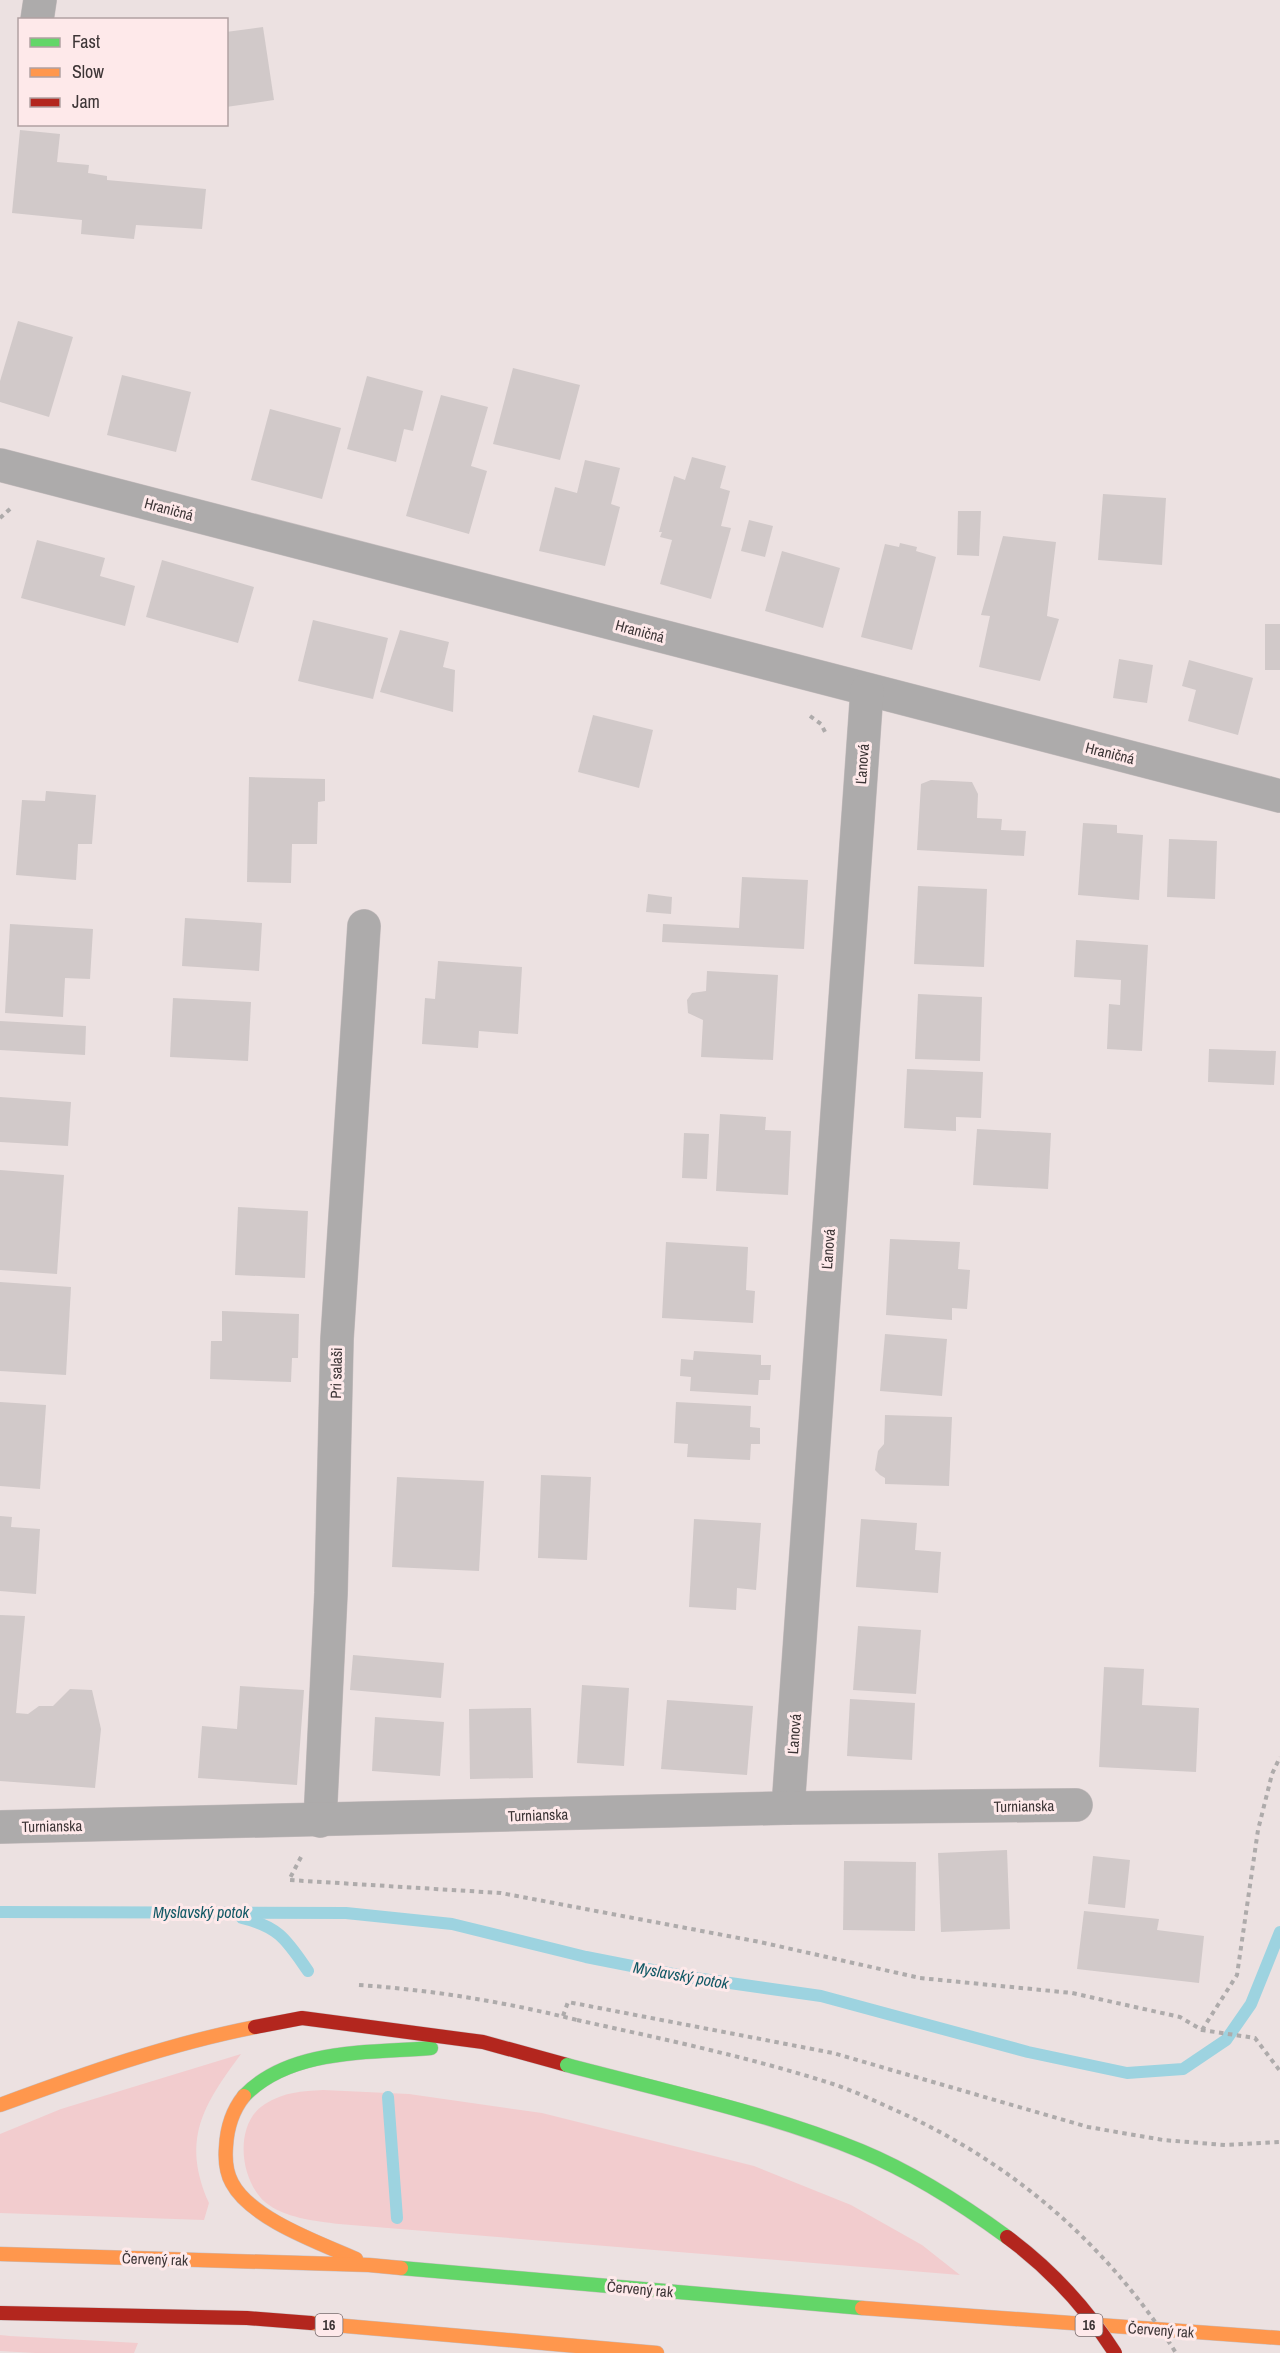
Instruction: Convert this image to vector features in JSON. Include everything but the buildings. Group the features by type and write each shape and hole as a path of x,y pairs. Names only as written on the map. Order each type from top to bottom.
{"highway":[{"path":"0,2105 91,2071 210,2036 302,2018 483,2042 802,2129 863,2152 919,2179 969,2209 1012,2241 1055,2280 1096,2323 1115,2353"},
{"path":"369,2265 273,2219 249,2203 233,2185 227,2170 226,2136 231,2116 246,2093 266,2077 290,2067 330,2058 483,2042"},
{"name":"Červený rak","path":"0,2254 369,2265 899,2311 1280,2338"},
{"name":"16","path":"0,2313 247,2318 657,2353"}],"street":[{"path":"37,18 40,0"},
{"name":"Hraničná","path":"0,465 1280,796"},
{"name":"Ľanová","path":"788,1808 867,690"},
{"name":"Pri salaši","path":"320,1821 331,1593 337,1339 364,926"},
{"name":"Turnianska","path":"0,1827 788,1808 1076,1805"}],"path":[{"path":"0,518 9,508 21,508"},
{"path":"801,714 812,717 821,724 827,736"},
{"path":"1202,2030 1237,1975 1258,1830 1272,1774 1280,1757"},
{"path":"320,1821 289,1880 501,1893 760,1942 920,1978 1072,1993 1180,2016 1202,2030 1255,2038 1280,2071"},
{"path":"563,2016 568,2002 833,2053 1088,2127 1162,2140 1225,2145 1280,2142"}],"shaded area":[{"path":"241,2054 216,2090 200,2124 197,2160 209,2203 204,2220 0,2213 0,2134 61,2109"},
{"path":"323,2090 409,2094 542,2113 754,2166 851,2205 922,2245 960,2275 339,2224 290,2215 265,2202 256,2192 250,2180 245,2166 244,2152 248,2124 255,2113 272,2100 300,2092"},
{"path":"0,2335 138,2343 134,2353 0,2351"}],"waterway":[{"name":"Myslavský potok","path":"0,1912 346,1913 452,1924 586,1957 688,1977 821,1996 1028,2052 1127,2073 1183,2069 1226,2040 1251,2004 1280,1932"},
{"path":"242,1918 274,1931 288,1943 308,1971"},
{"path":"388,2097 397,2218"}],"traffic: fast":[{"path":"244,2096 263,2080 307,2061 357,2053 431,2048"},
{"path":"567,2065 753,2114 826,2137 900,2169 937,2190 1007,2237"},
{"path":"401,2268 862,2308"}],"traffic: slow":[{"path":"0,2105 158,2051 255,2027"},
{"path":"244,2096 233,2113 227,2140 226,2165 232,2183 241,2196 270,2219 356,2259"},
{"path":"0,2254 369,2265 401,2268"},
{"path":"862,2308 1280,2338"},
{"path":"311,2323 657,2353"}],"traffic: jam":[{"path":"255,2027 302,2018 483,2042 567,2065"},
{"path":"1007,2237 1038,2262 1066,2290 1115,2353"},
{"path":"0,2313 247,2318 311,2323"}]}
